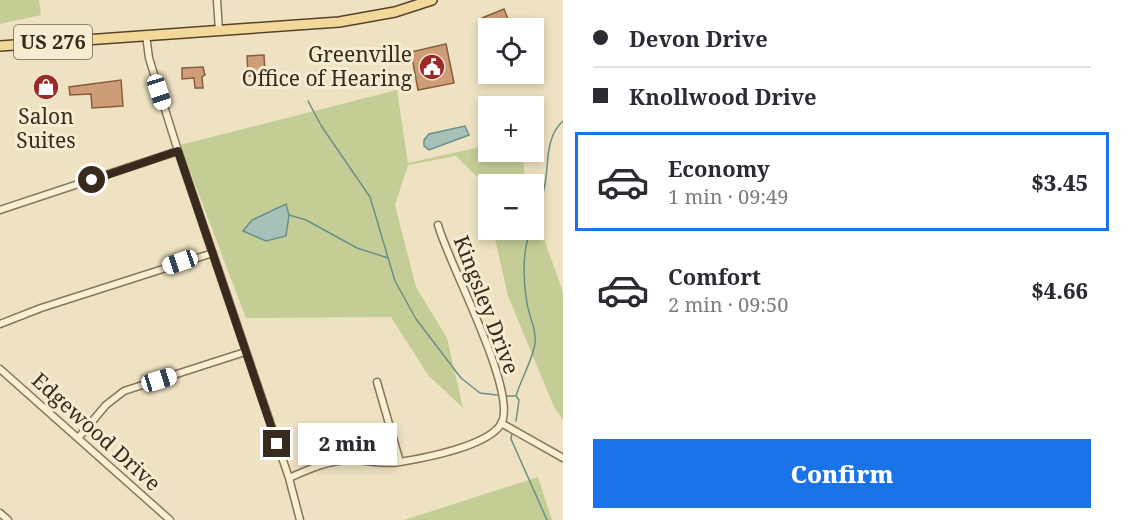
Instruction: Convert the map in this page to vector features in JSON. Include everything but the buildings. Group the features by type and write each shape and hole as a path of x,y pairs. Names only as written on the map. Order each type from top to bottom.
{"main road":[{"name":"US 276","path":"0,46 345,21 395,12 432,0"}],"street":[{"path":"217,0 219,31"},
{"path":"146,36 149,58 178,151 300,520"},
{"path":"0,210 178,151"},
{"name":"Kingsley Drive","path":"438,225 495,368 504,402 501,423"},
{"path":"0,324 41,308 213,253"},
{"path":"79,437 106,405 124,391 245,352"},
{"name":"Edgewood Drive","path":"0,369 170,520"},
{"path":"377,382 400,462"},
{"path":"288,478 341,461 385,465 400,462 479,441 492,434 501,423 563,458"},
{"path":"0,513 8,520"}],"green space":[{"path":"0,0 39,0 41,15 0,24"},
{"path":"397,90 408,163 478,147 478,162 523,162 525,174 478,174 478,178 456,156 408,165 395,205 416,287 447,338 463,408 428,375 391,317 246,318 180,145"},
{"path":"544,239 563,292 563,420 554,407 508,296 495,240"},
{"path":"538,477 552,520 404,520"}],"water":[{"path":"465,126 469,135 429,150 424,146 424,140 429,134"},
{"path":"286,204 289,215 286,236 266,241 243,231 252,220"}],"waterway":[{"path":"308,101 322,127 370,197 395,281 416,319 461,378 480,393 497,395"},
{"path":"544,189 550,142 557,127 563,121"},
{"path":"289,215 306,220 357,248 388,258"},
{"path":"516,421 519,400 516,396 535,344 524,276 528,240"},
{"path":"505,396 515,396"},
{"path":"512,433 511,439 547,520"}],"place":[{"name":"Greenville Office of Hearing","path":"432,67"},
{"name":"Salon Suites","path":"46,87"}],"route":[{"path":"92,180 178,151 277,444"}]}
